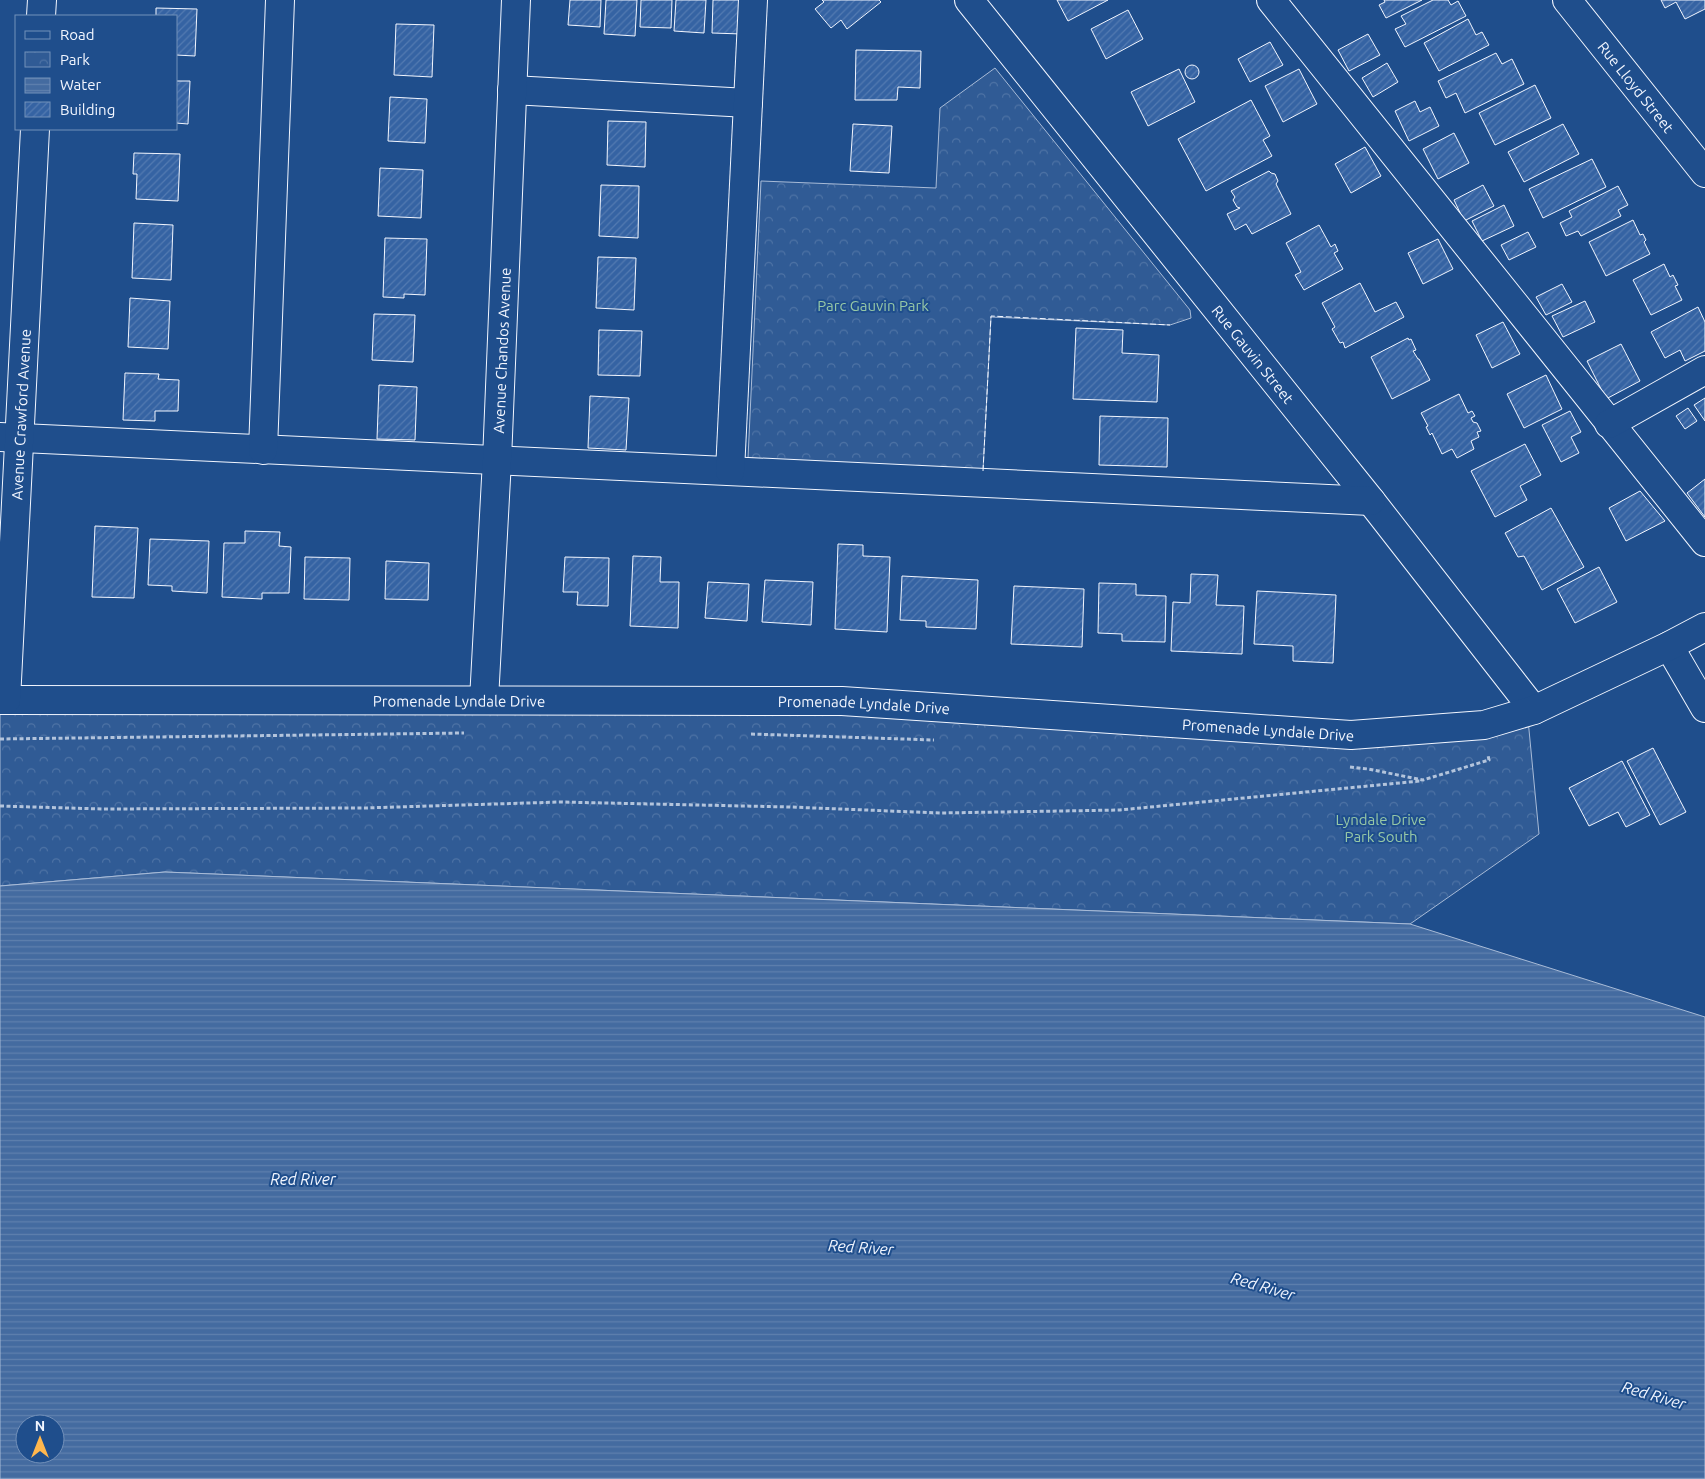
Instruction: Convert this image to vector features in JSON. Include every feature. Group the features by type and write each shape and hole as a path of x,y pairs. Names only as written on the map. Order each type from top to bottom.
{"street":[{"path":"41,15 42,0"},
{"path":"264,450 280,0"},
{"name":"Avenue Chandos Avenue","path":"484,700 516,0"},
{"path":"730,471 753,0"},
{"name":"Rue Gauvin Street","path":"970,0 1371,501 1534,710"},
{"path":"1271,0 1705,542"},
{"name":"Rue Lloyd Street","path":"1567,0 1705,173"},
{"path":"512,90 748,103"},
{"name":"Avenue Crawford Avenue","path":"3,700 10,438 36,130"},
{"path":"1609,424 1705,370"},
{"path":"10,438 1371,501"},
{"name":"Promenade Lyndale Drive","path":"3,700 842,701 1351,735 1484,725 1534,710 1670,646 1705,627"},
{"path":"1670,646 1705,708"}],"path":[{"path":"0,806 102,810 364,808 560,802 790,807 942,813 1130,809 1423,780 1489,760 1484,725"},
{"path":"0,739 469,733"},
{"path":"746,734 944,740"},
{"path":"1348,767 1423,780"}],"green space":[{"name":"Parc Gauvin Park","path":"995,68 1190,310 1191,318 1170,325 991,317 983,471 748,458 761,181 936,188 940,108"},
{"name":"Lyndale Drive Park South","path":"0,700 484,700 1351,735 1527,709 1539,834 1410,924 165,872 0,886"}],"water":[{"name":"Red River","path":"165,872 1410,924 1705,1017 1705,1479 0,1479 0,886"}],"building":[{"path":"570,0 601,0 600,27 568,25"},
{"path":"606,0 637,0 635,36 604,34"},
{"path":"641,0 672,0 671,28 640,27"},
{"path":"676,0 706,0 704,33 674,31"},
{"path":"713,0 744,0 742,34 712,33"},
{"path":"822,0 879,0 881,2 847,29 841,20 831,28 815,9 824,2"},
{"path":"1057,0 1108,0 1068,21"},
{"path":"1384,0 1422,0 1386,18 1379,5 1385,2"},
{"path":"1433,0 1448,0 1451,5 1458,1 1466,16 1405,47 1395,29 1406,24 1401,16"},
{"path":"1661,0 1705,0 1705,9 1685,19 1676,2 1665,8"},
{"path":"156,8 197,9 195,56 178,55 178,15 156,15"},
{"path":"1128,10 1143,39 1106,59 1091,29"},
{"path":"1468,19 1476,35 1482,32 1489,45 1439,71 1424,43"},
{"path":"396,24 434,25 432,77 394,75"},
{"path":"1368,34 1380,55 1349,71 1338,50"},
{"path":"1270,42 1283,65 1250,82 1238,59"},
{"path":"856,50 921,51 920,88 898,87 897,100 855,100"},
{"path":"1496,53 1502,64 1512,59 1524,84 1465,113 1456,93 1446,98 1438,81"},
{"path":"1387,63 1398,82 1373,97 1362,78"},
{"path":"1189,65 1195,65 1199,72 1195,79 1189,79 1185,75 1185,69"},
{"path":"1179,69 1195,102 1148,126 1131,92"},
{"path":"1299,69 1317,104 1283,122 1265,86"},
{"path":"178,81 190,81 188,124 178,123"},
{"path":"1535,85 1551,118 1495,145 1479,113"},
{"path":"390,97 427,99 425,143 388,141"},
{"path":"1251,100 1270,136 1263,140 1272,156 1206,191 1178,139"},
{"path":"1415,101 1420,112 1430,107 1439,126 1409,141 1395,111"},
{"path":"608,121 646,122 645,167 607,165"},
{"path":"853,124 892,126 889,173 850,171"},
{"path":"1563,124 1579,154 1524,182 1508,152"},
{"path":"1454,133 1469,163 1438,179 1423,149"},
{"path":"1365,147 1381,176 1351,193 1335,164"},
{"path":"134,153 180,154 178,201 136,199 137,174 133,174"},
{"path":"1592,159 1606,187 1543,218 1529,189"},
{"path":"380,168 423,170 421,218 378,216"},
{"path":"1269,171 1275,174 1278,181 1276,184 1291,214 1252,234 1246,224 1235,230 1227,214 1240,208 1237,207 1233,200 1235,197 1231,191"},
{"path":"601,185 639,186 638,238 599,236"},
{"path":"1483,185 1494,206 1464,221 1454,200"},
{"path":"1618,186 1628,205 1618,210 1621,216 1581,236 1578,231 1566,236 1560,223 1572,217 1569,211"},
{"path":"1504,205 1514,226 1482,241 1472,221"},
{"path":"1633,220 1640,235 1643,234 1646,240 1644,242 1650,254 1606,276 1589,242"},
{"path":"134,223 173,225 171,280 132,278"},
{"path":"1319,225 1331,247 1335,244 1338,251 1334,253 1343,269 1304,290 1295,275 1301,272 1286,243"},
{"path":"1528,232 1536,247 1509,260 1501,245"},
{"path":"385,238 427,239 425,295 404,294 404,298 383,297"},
{"path":"1438,239 1453,269 1423,284 1408,253"},
{"path":"598,257 636,258 634,310 596,308"},
{"path":"1664,264 1670,277 1673,275 1678,285 1675,286 1682,300 1651,315 1633,280"},
{"path":"1360,283 1375,312 1396,302 1404,317 1345,348 1343,342 1340,343 1332,329 1335,327 1322,303"},
{"path":"1562,284 1572,302 1546,315 1536,297"},
{"path":"130,298 170,301 168,349 128,347"},
{"path":"1585,301 1595,322 1563,337 1552,316"},
{"path":"1698,307 1705,322 1705,351 1685,361 1680,350 1665,358 1651,332"},
{"path":"374,314 415,315 413,362 372,360"},
{"path":"1503,322 1520,354 1492,368 1476,335"},
{"path":"1076,328 1123,330 1122,353 1159,355 1157,402 1073,399"},
{"path":"599,330 642,331 640,376 598,375"},
{"path":"1408,338 1409,340 1411,339 1416,350 1413,351 1430,380 1392,399 1371,357"},
{"path":"1621,344 1640,381 1606,399 1587,361"},
{"path":"125,373 159,374 158,379 179,380 178,411 155,411 155,421 123,420"},
{"path":"1546,375 1562,409 1524,428 1507,394"},
{"path":"379,385 417,387 415,440 377,439"},
{"path":"1459,394 1468,413 1472,411 1475,416 1471,418 1473,422 1477,423 1481,431 1477,432 1479,437 1471,441 1474,449 1457,458 1452,449 1442,454 1432,433 1430,435 1426,427 1428,426 1421,413"},
{"path":"590,396 629,398 626,450 588,448"},
{"path":"1705,398 1705,421 1694,405"},
{"path":"1688,408 1697,421 1685,429 1676,416"},
{"path":"1570,411 1581,432 1571,437 1579,453 1561,462 1542,425"},
{"path":"1100,416 1168,418 1167,467 1099,465"},
{"path":"1525,444 1541,475 1520,486 1527,500 1495,517 1471,471"},
{"path":"1705,479 1705,517 1687,493"},
{"path":"1640,491 1665,521 1626,541 1609,508"},
{"path":"1551,508 1584,567 1542,590 1524,556 1518,557 1505,533"},
{"path":"95,526 138,528 134,598 92,597"},
{"path":"245,531 280,532 279,546 291,547 289,593 262,593 262,599 222,597 224,543 245,543"},
{"path":"150,539 209,541 207,593 172,591 172,586 148,585"},
{"path":"838,544 863,545 863,556 890,557 887,632 835,629"},
{"path":"633,556 661,557 660,582 679,582 678,628 630,626"},
{"path":"305,557 350,558 349,600 304,599"},
{"path":"565,557 609,558 608,606 577,605 578,592 563,592"},
{"path":"386,561 429,563 428,600 385,599"},
{"path":"1599,567 1617,602 1575,623 1557,589"},
{"path":"1191,574 1218,575 1216,605 1244,606 1242,654 1171,651 1173,602 1190,603"},
{"path":"902,576 978,580 976,629 926,627 926,621 900,620"},
{"path":"765,580 813,582 811,625 762,622"},
{"path":"708,582 749,584 747,621 705,618"},
{"path":"1099,583 1136,584 1136,595 1166,596 1165,642 1122,641 1122,634 1098,633"},
{"path":"1014,586 1084,589 1082,647 1011,644"},
{"path":"1257,591 1336,595 1333,663 1293,661 1293,646 1254,644"},
{"path":"1653,748 1686,812 1660,825 1627,761"},
{"path":"1622,761 1650,815 1626,827 1618,812 1589,826 1569,788"}],"fence":[{"path":"983,471 991,316 1170,325"}]}
